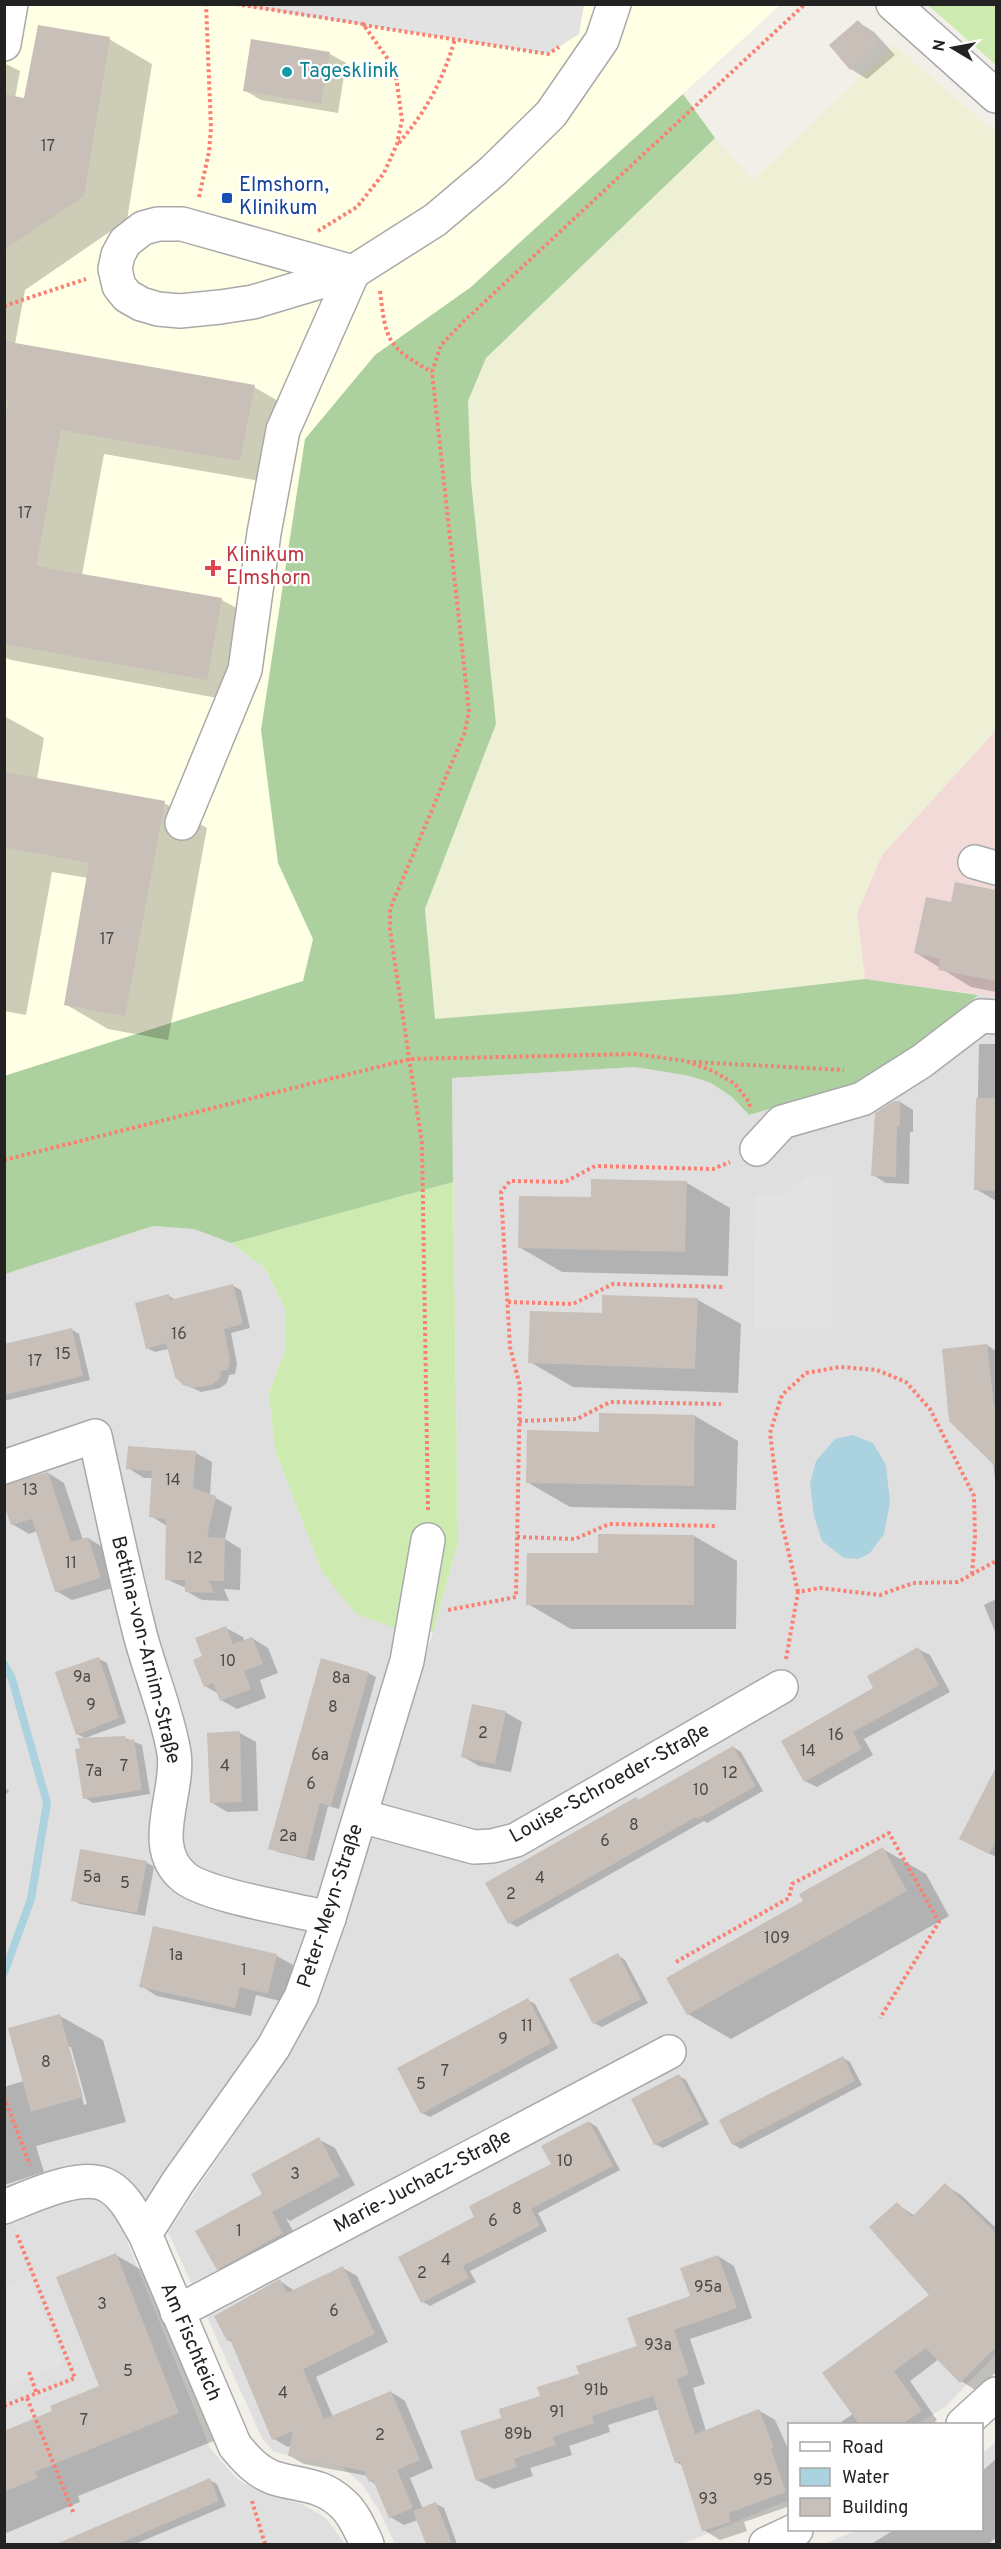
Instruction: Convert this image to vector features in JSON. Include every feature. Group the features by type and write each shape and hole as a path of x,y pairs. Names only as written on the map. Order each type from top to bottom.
{"street":[{"path":"360,268 191,227 158,224 143,228 125,243 118,255 115,269 119,286 127,296 141,304 158,309 180,311 253,302 360,268 435,220 492,171 551,114 602,40 614,4"},
{"path":"893,4 996,96"},
{"path":"182,823 245,670 264,533 284,430 360,268"},
{"path":"757,1149 783,1122 862,1099 922,1061 981,1016 996,1017"},
{"name":"Bettina-von-Arnim-Straße","path":"4,1467 95,1436 138,1627 174,1755 175,1781 166,1831 167,1854 185,1878 209,1890 329,1918"},
{"name":"Peter-Meyn-Straße","path":"145,2235 178,2182 273,2048 301,1997 329,1918 407,1661 428,1540"},
{"name":"Louise-Schroeder-Straße","path":"361,1816 474,1847 492,1846 516,1840 781,1687"},
{"name":"Marie-Juchacz-Straße","path":"177,2312 669,2052"},
{"name":"Am Fischteich","path":"5,2207 68,2184 90,2181 108,2186 128,2205 145,2235 235,2446 250,2464 273,2478 310,2484 327,2492 345,2505 367,2544"},
{"path":"964,2423 996,2394"},
{"path":"766,2544 792,2531"}],"path":[{"path":"191,227 209,152 211,128 206,4"},
{"path":"236,4 548,54 564,44"},
{"path":"428,1540 422,1144 390,930 390,909 464,734 469,712 432,372 441,345 463,322 805,4"},
{"path":"315,233 357,207 384,173 397,144 402,120 395,69 363,24"},
{"path":"397,144 420,118 445,74 455,39"},
{"path":"360,268 380,290 385,331 397,352 432,372"},
{"path":"4,306 115,269"},
{"path":"4,1160 410,1059 635,1054 686,1061 845,1070"},
{"path":"416,1616 516,1597 520,1386 510,1347 501,1192 510,1181 565,1182 595,1166 713,1169 757,1149 749,1102 735,1084 713,1071 686,1061"},
{"path":"508,1302 573,1304 613,1284 723,1287"},
{"path":"781,1687 798,1592 781,1520 770,1433 782,1395 806,1373 840,1367 877,1370 906,1382 930,1409 974,1496 975,1536 972,1575"},
{"path":"519,1420 577,1419 610,1402 721,1404"},
{"path":"517,1537 575,1539 609,1524 718,1526"},
{"path":"798,1592 820,1588 880,1595 913,1584 958,1582 996,1561"},
{"path":"676,1962 789,1898 792,1884 889,1833 939,1922 879,2018"},
{"path":"4,2097 41,2193"},
{"path":"4,2406 75,2378 5,2207"},
{"path":"29,2372 37,2394"},
{"path":"27,2398 74,2514"}],"shaded area":[{"path":"584,4 579,34 548,54 236,5"},
{"name":"Klinikum Elmshorn","path":"5,5 776,5 778,7 471,287 356,1030 5,1093"},
{"path":"894,45 996,133 996,730 882,855 857,913 865,979 736,994 435,1019 425,909 496,724 471,480 468,402 486,358 715,138 753,180"},
{"path":"996,730 996,997 865,979 857,913 882,855"},
{"path":"978,995 996,997 996,2354 945,2407 919,2423 788,2423 788,2500 682,2544 395,2544 379,2510 362,2484 341,2466 274,2452 262,2438 168,2232 288,2054 371,1833 458,1544 452,1078 635,1067 690,1076 711,1083 732,1097 749,1115 859,1084 918,1046"},
{"path":"807,1176 832,1177 832,1328 754,1328 755,1196 784,1195"},
{"path":"153,1226 194,1229 231,1243 265,1268 285,1309 285,1351 269,1393 275,1450 322,1572 403,1631 320,1904 287,1987 259,2040 127,2241 210,2448 238,2480 266,2494 302,2504 326,2518 345,2544 5,2544 4,1274"},
{"path":"29,2277 63,2364 5,2387 5,2287"},
{"path":"996,2442 996,2544 825,2544 855,2531 983,2531 983,2453"}],"green space":[{"path":"928,5 996,5 996,65"},
{"path":"683,94 715,138 486,358 468,401 471,480 496,724 425,909 435,1019 736,994 865,979 978,995 918,1046 859,1084 749,1115 732,1097 711,1083 690,1076 635,1067 452,1078 453,1182 231,1243 194,1229 153,1226 5,1274 4,1076 303,981 313,939 278,863 261,730 305,439 375,355 471,287"},
{"path":"453,1182 458,1543 433,1632 403,1631 356,1614 322,1572 275,1450 269,1393 285,1351 285,1309 265,1268 231,1243"}],"water":[{"path":"853,1435 873,1443 886,1465 890,1502 884,1534 870,1553 858,1559 844,1558 822,1541 814,1516 810,1484 816,1461 835,1439"}],"building":[{"path":"858,20 879,45 850,70 829,45"},
{"path":"38,25 110,37 84,196 4,250 4,94 24,98"},
{"name":"Tagesklinik","path":"251,39 330,52 321,104 243,91"},
{"path":"4,341 255,385 240,461 61,430 36,566 222,598 207,680 4,644 4,425 9,400 4,399"},
{"path":"4,772 165,801 125,1016 64,1005 89,863 4,847"},
{"path":"955,882 996,890 996,981 938,970 940,959 914,953 926,897 951,902"},
{"path":"976,1098 996,1098 996,1191 974,1190"},
{"path":"894,1101 900,1101 896,1177 871,1176 875,1113"},
{"path":"591,1179 687,1181 685,1252 518,1248 519,1196 591,1197"},
{"path":"233,1284 243,1324 224,1329 230,1359 228,1370 221,1371 220,1378 212,1385 192,1388 183,1385 175,1377 166,1343 146,1349 135,1303 169,1294 170,1300"},
{"path":"602,1295 698,1298 695,1369 528,1363 530,1311 602,1313"},
{"path":"72,1328 83,1376 4,1395 4,1344"},
{"path":"987,1344 996,1408 996,1467 949,1421 942,1349"},
{"path":"599,1413 695,1415 694,1486 526,1483 527,1430 599,1432"},
{"path":"128,1446 196,1451 193,1488 216,1496 207,1537 225,1538 224,1581 209,1581 214,1593 185,1592 185,1580 165,1580 166,1519 149,1517 152,1471 126,1469"},
{"path":"48,1472 71,1542 88,1537 101,1578 55,1592 32,1519 11,1525 4,1505 4,1485"},
{"path":"598,1534 694,1535 694,1605 526,1605 527,1553 598,1553"},
{"path":"226,1626 233,1644 252,1637 263,1664 244,1671 251,1689 220,1701 213,1683 204,1687 193,1660 202,1656 195,1638"},
{"path":"918,1647 939,1685 853,1732 862,1749 804,1782 781,1741 873,1688 867,1676"},
{"path":"99,1657 119,1718 76,1735 55,1672"},
{"path":"321,1658 369,1672 331,1806 320,1803 306,1858 268,1849"},
{"path":"472,1704 506,1711 495,1764 461,1757"},
{"path":"240,1731 242,1802 210,1803 207,1733"},
{"path":"125,1736 127,1741 134,1739 142,1790 83,1799 75,1749 80,1748 77,1738"},
{"path":"733,1746 756,1786 698,1819 696,1817 508,1924 485,1883 636,1797 638,1800"},
{"path":"996,1767 996,1840 989,1854 959,1839"},
{"path":"883,1847 907,1891 687,2015 666,1978 803,1901 799,1894"},
{"path":"80,1849 147,1861 137,1913 71,1901"},
{"path":"153,1926 277,1954 268,1994 240,1987 235,2008 139,1987"},
{"path":"618,1953 641,1999 593,2024 569,1979"},
{"path":"528,1998 551,2043 421,2114 397,2068"},
{"path":"60,2014 83,2097 31,2112 8,2028"},
{"path":"843,2056 855,2081 732,2145 719,2120"},
{"path":"679,2074 703,2120 654,2145 631,2099"},
{"path":"589,2121 613,2166 531,2209 540,2226 463,2266 469,2278 421,2303 398,2257 474,2217 469,2206 551,2164 541,2146"},
{"path":"319,2137 340,2176 272,2212 283,2233 217,2270 195,2231 262,2194 251,2174"},
{"path":"945,2183 996,2233 996,2347 960,2383 926,2348 894,2371 922,2411 904,2423 858,2423 822,2373 929,2295 869,2227 897,2202 912,2217"},
{"path":"116,2253 179,2413 35,2472 38,2478 4,2492 4,2431 52,2411 50,2406 99,2386 56,2277"},
{"path":"718,2255 737,2308 674,2330 689,2374 677,2379 695,2434 759,2409 774,2448 771,2449 786,2492 729,2513 731,2522 702,2531 680,2461 675,2463 653,2396 592,2416 594,2423 553,2437 556,2445 514,2459 517,2467 476,2481 460,2431 501,2418 499,2409 540,2396 537,2387 579,2374 576,2366 637,2346 627,2318 690,2296 680,2268"},
{"path":"343,2266 375,2334 303,2369 324,2419 391,2391 420,2460 397,2470 413,2508 389,2518 373,2480 369,2482 364,2471 288,2456 293,2431 272,2440 230,2339 227,2341 214,2316 280,2279 287,2293"},
{"path":"210,2478 219,2501 118,2544 56,2544"},
{"path":"436,2502 452,2544 426,2544 413,2511"}],"waterway":[{"path":"4,1664 12,1679 47,1803 31,1899 4,1973"}],"place":[{"name":"Tagesklinik","path":"287,72"},
{"name":"Elmshorn, Klinikum","path":"227,198"},
{"name":"Klinikum Elmshorn","path":"213,568"}]}
